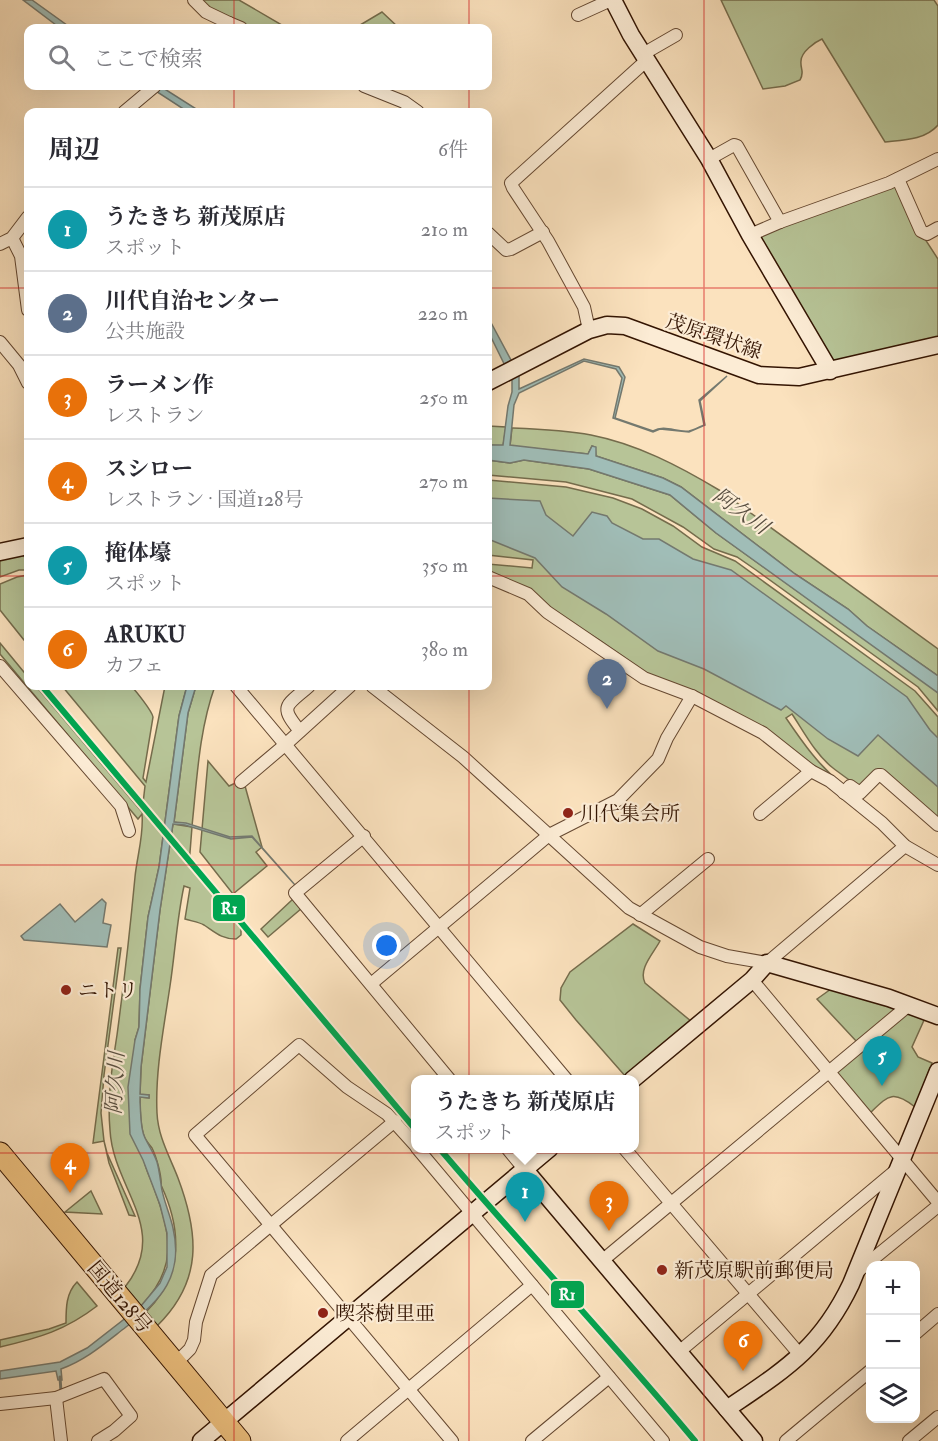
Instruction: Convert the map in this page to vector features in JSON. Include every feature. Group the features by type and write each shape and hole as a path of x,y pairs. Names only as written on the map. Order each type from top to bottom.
{"highway":[{"name":"国道128号","path":"0,1153 113,1299"},
{"name":"国道128号","path":"0,1172 145,1337 216,1433 240,1441"}],"street":[{"path":"194,0 223,24"},
{"path":"578,15 612,0 709,159 750,236 830,371"},
{"path":"589,330 584,307 543,232 511,183 645,57 676,35"},
{"path":"129,108 151,90"},
{"path":"374,90 404,102 412,108"},
{"path":"709,159 734,145 737,146 780,222"},
{"path":"750,236 780,222 898,179 938,159"},
{"path":"898,179 921,231 927,234 938,228"},
{"path":"0,244 12,237 24,222"},
{"path":"492,237 506,249 511,249 543,232"},
{"path":"12,237 21,256 24,279"},
{"name":"茂原環状線","path":"492,379 589,330 607,325 624,326 759,375 799,377 938,345"},
{"path":"0,342 19,365 24,375"},
{"path":"0,552 24,547"},
{"path":"492,579 528,594 547,612 644,678 693,696 763,733 882,823 905,846 936,861"},
{"path":"2,671 121,806 129,831"},
{"path":"239,690 563,1075"},
{"path":"300,731 288,717 286,711 287,706 305,690"},
{"path":"241,782 346,690"},
{"path":"377,690 463,757 617,898 640,915 700,947 727,956 767,963 909,1005 938,1016"},
{"path":"372,984 549,835 618,800 632,788 658,759 667,738 693,696"},
{"path":"760,813 811,771"},
{"path":"844,793 850,786 860,793 878,775 881,775 938,825"},
{"path":"364,836 294,893 446,1075"},
{"path":"638,1075 752,980 767,963 905,846"},
{"path":"640,915 708,859"},
{"path":"752,980 828,1071 900,1164 938,1204 856,1273"},
{"path":"603,1260 909,1005"},
{"path":"411,1142 387,1114 340,1081 299,1045 195,1134 452,1441"},
{"path":"727,1409 801,1356 835,1315 856,1273 938,1071"},
{"path":"183,1356 190,1349 194,1340 196,1322 208,1278 214,1271 395,1121"},
{"path":"420,1153 663,1441"},
{"path":"510,1153 754,1441"},
{"path":"216,1433 348,1317 545,1153"},
{"path":"627,1153 801,1356"},
{"path":"680,1351 900,1164"},
{"path":"347,1441 532,1285"},
{"path":"920,1329 938,1314"},
{"path":"786,1441 866,1374"},
{"path":"532,1441 609,1377"},
{"path":"0,1404 56,1398 104,1378 131,1416 98,1441"},
{"path":"56,1398 61,1441"},
{"path":"909,1441 938,1417"}],"green space":[{"path":"198,0 239,0 280,24 240,24"},
{"path":"721,0 934,0 938,6 938,125 921,136 885,142 822,39 803,54 800,80 785,86 763,89"},
{"path":"382,12 395,24 362,24"},
{"path":"898,179 921,233 938,259 938,339 840,361 830,360 750,235"},
{"path":"492,426 506,427 503,446 492,445"},
{"path":"512,428 571,432 608,439 673,464 704,481 938,649 938,676 867,626 848,609 795,574 681,487 663,478 596,456 595,447 592,446 588,454 510,446"},
{"path":"524,460 589,469 670,495 716,533 934,689 938,693 938,711 918,687 737,557 714,549 683,527 632,499 566,482 492,475 492,461 510,463"},
{"path":"492,480 566,487 613,498 642,509 673,526 702,547 735,561 915,691 938,717 938,820 879,769 860,788 821,757 792,714 786,718 819,762 843,785 648,674 599,640 492,573 492,564 532,568 533,560 492,555"},
{"path":"22,554 24,570 0,577 0,558"},
{"path":"24,576 24,640 0,610 0,584"},
{"path":"0,643 24,672 24,683 0,654"},
{"path":"30,690 39,690 142,812 145,786 65,690 134,690 153,717 143,778 146,782 164,690 186,690 179,716 159,867 148,917 140,989 139,1027 135,1040 143,1156 161,1207 168,1237 166,1265 161,1279 141,1306 125,1287 138,1266 142,1246 141,1227 113,1151 109,1105 142,814 138,819"},
{"path":"195,690 214,690 202,737 192,826 174,822 188,713"},
{"path":"208,761 229,786 240,781 245,786 262,847 256,852 267,866 233,894 200,852"},
{"path":"173,824 192,827 189,865 241,926 241,935 236,939 227,938 202,924 185,919 190,888 184,886 160,1049 157,1113 162,1139 178,1178 190,1218 193,1256 183,1292 157,1326 146,1312 167,1283 173,1267 175,1235 173,1219 161,1185 157,1161 145,1138 140,1117 140,1097 149,1098 149,1095 140,1095 141,1067 160,910"},
{"path":"293,899 302,908 268,937 261,929"},
{"path":"633,924 660,941 643,972 645,983 692,1022 628,1075 624,1075 560,1000 561,988 570,972"},
{"path":"118,948 121,948 104,1075 101,1113 104,1141 93,1143"},
{"path":"831,989 898,1008 857,1042 817,999"},
{"path":"908,1012 925,1018 912,1047 918,1057 932,1063 915,1107 901,1098 890,1097 869,1114 834,1073"},
{"path":"104,1141 107,1153 135,1216 129,1215 109,1163"},
{"path":"91,1191 102,1214 65,1212"},
{"path":"77,1282 97,1306 52,1332 0,1347 0,1340 66,1323 69,1296"}],"water":[{"path":"23,0 32,0 65,24 55,24"},
{"path":"154,90 166,90 195,108 182,108"},
{"path":"492,324 519,375 519,389 584,359 619,367 625,377 615,418 653,431 662,428 666,428 689,431 704,425 699,400 727,376 700,401 705,425 689,432 660,429 653,432 613,418 622,378 616,369 584,361 519,393 514,405 510,445 588,454 592,446 596,447 596,456 663,478 681,487 795,574 848,609 867,626 938,676 938,693 716,533 670,495 589,469 524,460 510,463 492,461 492,445 503,445 512,380 492,339"},
{"path":"492,498 540,501 546,515 573,536 592,512 607,516 612,523 643,539 659,539 693,559 731,570 907,697 938,738 938,787 878,735 858,756 828,739 786,706 781,710 704,669 658,651 606,614 562,587 535,558 492,541"},
{"path":"186,690 195,690 188,713 174,822 186,823 230,837 252,836 295,885 252,837 231,839 185,825 173,824 160,910 141,1067 140,1094 149,1095 149,1098 140,1097 142,1130 157,1162 173,1228 176,1245 172,1273 167,1285 150,1307 95,1351 61,1369 62,1380 58,1380 56,1371 0,1379 0,1371 60,1362 87,1348 141,1306 160,1283 167,1267 167,1233 160,1205 143,1160 130,1134 128,1087 139,1027 140,989 148,917 159,867 179,716"},
{"path":"102,899 106,903 103,923 111,925 107,947 24,940 21,936 60,904 75,922"}],"waterway":[{"path":"60,1377 61,1392"}],"transit line":[{"name":"R1","path":"45,690 411,1124"},
{"name":"R1","path":"443,1153 695,1441"}],"place":[{"name":"川代自治センター","path":"607,709"},
{"name":"川代集会所","path":"568,813"},
{"name":"ニトリ","path":"66,990"},
{"name":"掩体壕","path":"882,1086"},
{"name":"スシロー","path":"70,1193"},
{"name":"うたきち 新茂原店","path":"525,1222"},
{"name":"ラーメン作","path":"609,1231"},
{"name":"新茂原駅前郵便局","path":"662,1270"},
{"name":"喫茶樹里亜","path":"323,1313"},
{"name":"ARUKU","path":"743,1371"}],"water label":[{"name":"阿久川","path":"741,511"},
{"name":"阿久川","path":"115,1083"}]}
